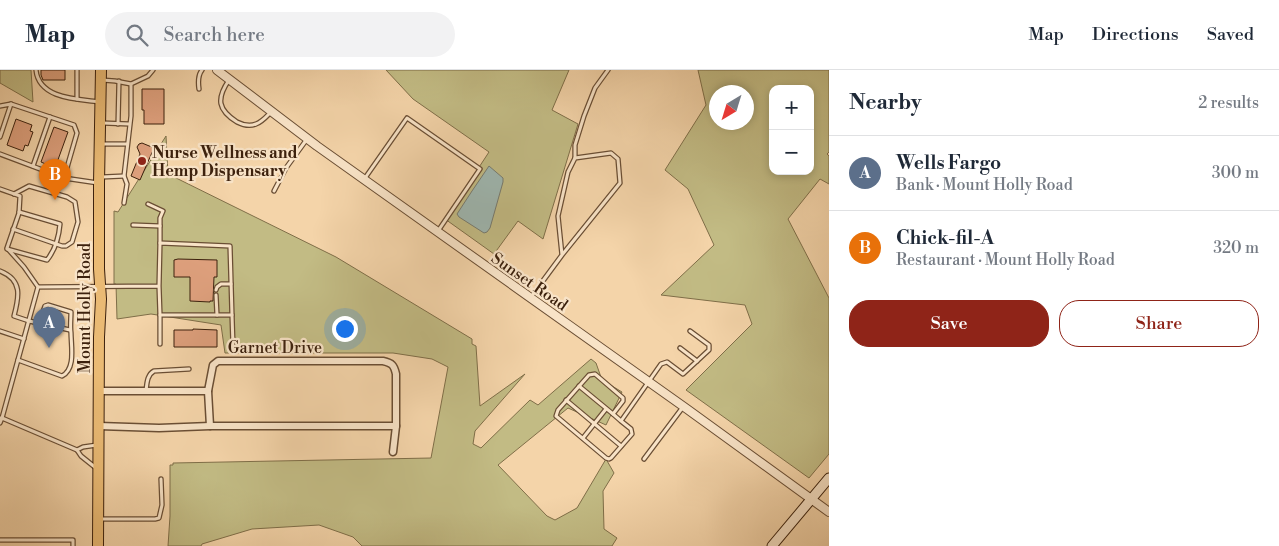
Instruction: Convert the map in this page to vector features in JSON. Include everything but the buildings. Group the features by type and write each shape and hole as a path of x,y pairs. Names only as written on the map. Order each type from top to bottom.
{"highway":[{"name":"Mount Holly Road","path":"98,546 101,75"}],"main road":[{"path":"772,546 829,478"}],"street":[{"name":"Sunset Road","path":"217,70 307,138 684,406 829,512"},
{"name":"Garnet Drive","path":"210,426 208,391 213,365 218,361 384,361 394,366 396,374 396,426 393,452"},
{"path":"99,391 208,391"},
{"path":"99,426 158,428 210,426 396,426"}],"lane":[{"path":"36,70 40,83 46,89 60,95 100,102"},
{"path":"77,70 77,99"},
{"path":"101,75 131,84 148,76 153,70"},
{"path":"199,89 198,82 202,70"},
{"path":"562,255 558,216 568,172 575,158 575,145 595,88 608,70"},
{"path":"230,79 221,94 223,110 229,117 242,125 249,126 264,119 272,111"},
{"path":"118,124 119,81"},
{"path":"124,203 127,184 124,176 131,116 131,84"},
{"path":"0,137 11,104"},
{"path":"0,106 11,104 74,125 77,134 64,178"},
{"path":"33,166 50,117"},
{"path":"364,179 407,118 480,169 438,232"},
{"path":"100,123 129,124"},
{"path":"274,191 286,168 307,138"},
{"path":"100,144 127,144"},
{"path":"531,298 562,255 620,183 618,159 611,153 575,158"},
{"path":"0,154 64,178 99,180 124,176"},
{"path":"13,229 66,246 72,242 78,219 75,202 67,197 32,186 26,187 14,194"},
{"path":"0,188 20,196 19,212 7,248"},
{"path":"148,204 163,211 160,218 160,344"},
{"path":"7,248 48,260 59,232 60,224 19,212"},
{"path":"132,226 160,226"},
{"path":"160,243 230,246 233,346"},
{"path":"0,423 38,287 7,248"},
{"path":"0,271 11,277 18,290 19,297 14,316 55,328 70,330"},
{"path":"216,290 221,284 231,284"},
{"path":"38,287 159,286"},
{"path":"216,296 217,315"},
{"path":"18,360 62,376 66,374 71,362 72,352 71,312 48,305 45,306 39,323"},
{"path":"160,316 232,315"},
{"path":"0,331 24,339"},
{"path":"621,421 662,364 667,362 683,374 708,350 709,344 690,331"},
{"path":"680,348 697,361"},
{"path":"146,391 148,376 154,371 189,369"},
{"path":"579,386 632,430 632,434 612,458 609,459 556,416 566,400 589,375 595,374 622,395 623,401 613,414"},
{"path":"566,400 621,446"},
{"path":"644,459 684,406"},
{"path":"583,438 606,409"},
{"path":"1,418 77,450 81,456 98,468"},
{"path":"77,450 83,447 98,445"},
{"path":"98,519 155,520 159,518 162,506 161,479"},
{"path":"0,540 73,540 73,546"},
{"path":"12,540 12,546"},
{"path":"30,540 30,546"}],"shaded area":[{"path":"0,70 31,70 33,102 0,83"},
{"path":"386,70 569,70 552,110 578,124 543,239 518,221 494,254 445,219 489,152 413,99"},
{"path":"698,70 829,70 829,152 827,154 829,156 829,184 820,179 788,219 829,298 829,454 809,478 686,390 752,324 745,305 661,295 714,245 688,189 665,170 706,105"},
{"path":"166,136 168,174 336,257 472,339 472,344 476,346 480,406 525,374 475,431 473,444 481,448 530,400 538,405 591,359 596,363 602,380 622,392 606,425 568,408 498,465 547,516 555,520 577,508 606,459 614,473 603,491 604,529 617,538 612,546 362,546 353,537 319,525 252,529 202,544 201,546 168,546 170,465 173,465 173,463 431,458 448,367 432,359 393,353 225,353 221,325 151,314 117,319 116,284 114,284 114,211 118,212"}],"water":[{"path":"489,166 503,178 503,182 490,228 484,233 457,214"}],"place":[{"name":"Nurse Wellness and Hemp Dispensary","path":"142,161"},
{"name":"Chick-fil-A","path":"55,200"},
{"name":"Wells Fargo","path":"49,348"}]}
